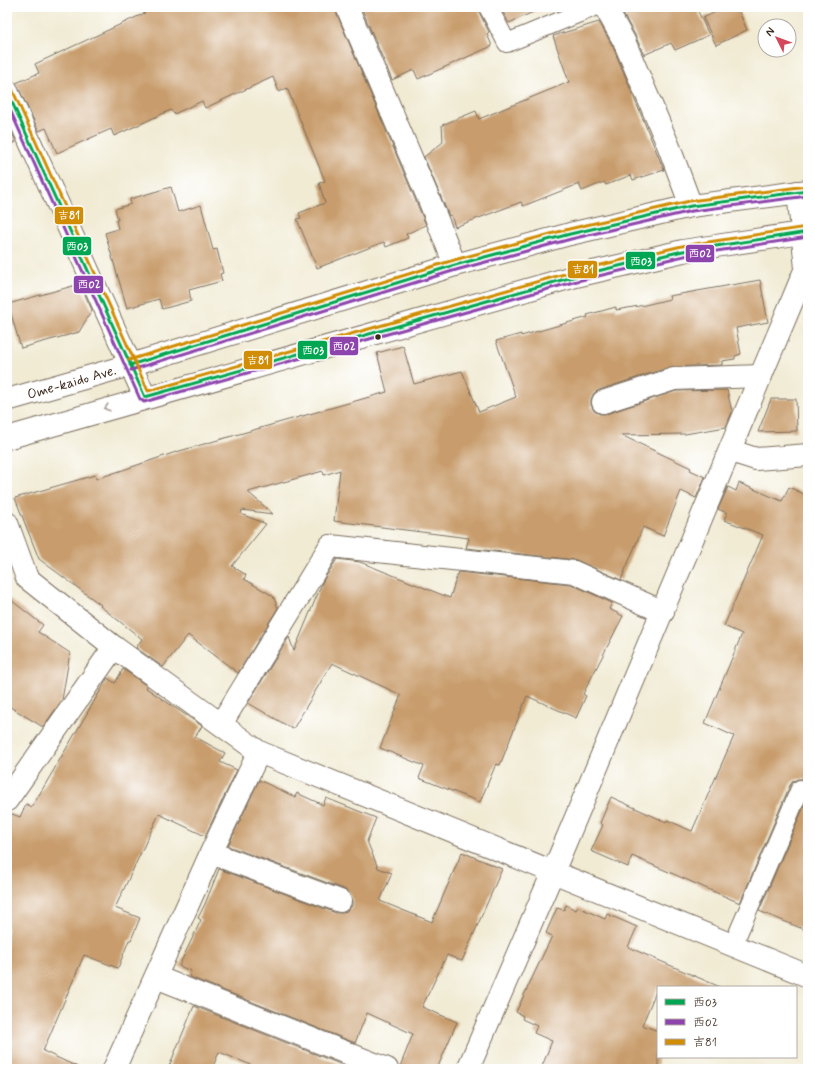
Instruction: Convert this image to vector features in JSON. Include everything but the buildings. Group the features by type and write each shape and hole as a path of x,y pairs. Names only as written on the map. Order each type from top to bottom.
{"street":[{"path":"347,7 430,202 455,265"},
{"path":"604,7 624,41 669,147 691,206"},
{"path":"7,91 145,398"},
{"path":"468,1069 554,872 731,451 806,268 803,191"},
{"name":"Ome-kaido Ave.","path":"7,400 130,365 455,265 570,234 691,206 803,191"},
{"path":"7,438 576,276 683,251 805,232"},
{"path":"603,402 674,379 761,376"},
{"path":"731,451 756,459 808,455"},
{"path":"7,523 27,578 114,647 259,752 808,976"},
{"path":"221,724 330,546 574,572 663,612"},
{"path":"7,800 114,647"},
{"path":"114,1069 211,853 259,752"},
{"path":"211,853 340,901"},
{"path":"156,977 387,1069"}],"lane":[{"path":"488,7 507,43 594,7"},
{"path":"733,945 800,789"}],"transit line":[{"name":"吉81","path":"12,89 148,391 575,271 682,246 807,227"},
{"name":"西03","path":"7,91 145,397 576,276 683,251 808,232"},
{"name":"西02","path":"7,103 140,399 144,402 577,281 684,256 808,237"},
{"name":"吉81","path":"129,360 454,260 569,229 690,201 807,186"},
{"name":"西03","path":"130,365 455,265 570,234 691,206 808,191"},
{"name":"西02","path":"131,370 456,270 571,239 692,211 808,196"}]}
